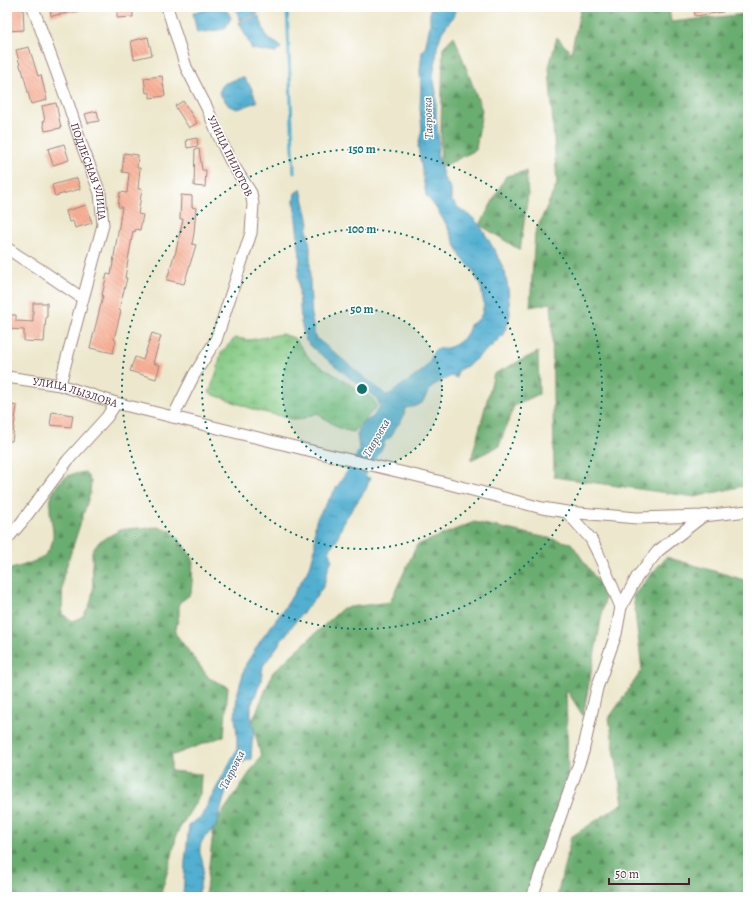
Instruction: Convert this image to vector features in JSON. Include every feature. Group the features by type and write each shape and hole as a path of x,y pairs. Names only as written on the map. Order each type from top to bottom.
{"street":[{"name":"ПОДЛЕСНАЯ УЛИЦА","path":"33,7 100,193 103,225 82,298 60,385"},
{"name":"УЛИЦА ПИЛОТОВ","path":"167,7 186,68 207,108 230,160 251,193 253,204 251,233 216,340 194,376 173,417"},
{"path":"7,248 82,298"},
{"name":"УЛИЦА ЛЫЗЛОВА","path":"7,377 60,385 116,403 430,479 542,508 567,512 637,518 703,516 748,511"},
{"path":"7,539 22,523 68,460 107,417 116,403"},
{"path":"567,512 591,539 621,607"},
{"path":"532,897 583,752 597,688 616,634 621,607 637,577 658,551 703,516"}],"green space":[{"path":"581,7 669,7 671,22 746,14 748,56 748,485 695,497 554,477 551,303 530,307 535,233 557,184 549,67 557,37 571,53"},
{"path":"454,36 482,110 476,150 440,168 443,47"},
{"path":"526,171 528,195 520,250 480,225 506,176"},
{"path":"282,334 294,338 311,360 373,399 377,406 354,432 340,429 317,413 299,420 258,411 209,393 217,371 221,353 235,338 250,340"},
{"path":"538,352 539,394 514,406 499,446 471,460 494,374"},
{"path":"85,472 91,482 90,494 63,577 62,614 73,621 83,616 90,604 93,591 92,551 100,541 122,529 158,527 170,530 178,538 193,559 191,594 179,603 179,615 175,633 209,678 228,687 224,736 171,756 171,771 201,774 200,795 177,833 160,897 7,897 7,570 33,562 46,554 50,548 53,537 50,501 56,486 68,476"},
{"path":"474,522 571,543 606,593 583,716 566,689 568,774 528,897 205,897 214,825 261,756 252,722 273,672 343,608 390,602 417,545"},
{"path":"666,557 748,581 748,897 557,897 571,837 623,803 609,718 642,670 633,596"}],"water":[{"path":"217,7 226,10 231,18 225,29 197,33 193,13"},
{"path":"235,7 256,7 258,14 240,20"},
{"path":"431,7 456,7 453,17 442,32 437,47 433,76 436,91 436,117 439,143 437,154 444,178 451,189 451,200 460,209 473,218 481,227 505,272 510,314 507,326 502,336 467,366 460,369 457,373 457,378 451,376 432,386 422,403 413,407 405,408 403,418 394,429 392,436 385,441 378,454 359,449 357,434 363,422 373,417 380,406 377,399 306,341 301,322 298,276 300,257 294,200 295,193 301,189 309,223 307,230 310,246 310,284 312,319 315,337 386,395 392,393 420,372 430,361 436,349 451,347 459,342 467,333 470,325 478,320 482,314 484,304 481,288 473,270 461,257 446,224 426,195 418,146 422,129 420,108 420,70 422,52 425,49 430,25"},
{"path":"259,16 267,38 279,45 281,48 276,53 252,49 239,22"},
{"path":"243,77 251,87 257,102 238,109 229,106 219,93 223,84"},
{"path":"346,473 370,478 366,489 344,521 336,542 329,549 332,559 324,585 263,666 261,681 251,706 251,717 254,730 251,759 240,765 227,788 216,827 202,841 200,853 203,863 203,874 199,889 199,897 183,897 189,825 201,817 237,749 235,717 237,695 246,664 261,640 284,609 310,567 315,549 315,525 317,518"}],"building":[{"path":"9,7 23,7 24,30 7,31 7,13 11,12"},
{"path":"50,7 78,7 79,11 51,16"},
{"path":"117,7 133,7 133,17 117,18"},
{"path":"694,7 722,7 723,12 695,16"},
{"path":"148,37 152,55 134,59 131,41"},
{"path":"29,47 38,76 41,75 47,100 31,104 16,50"},
{"path":"162,76 165,96 150,98 150,92 146,93 144,78"},
{"path":"183,101 197,123 189,128 175,106"},
{"path":"56,103 61,128 45,131 42,106"},
{"path":"97,111 99,121 88,123 85,114"},
{"path":"197,138 198,146 187,148 186,140"},
{"path":"64,144 69,160 53,165 48,149"},
{"path":"195,149 199,149 202,170 206,170 205,187 194,186"},
{"path":"124,153 138,155 137,168 140,168 138,189 142,189 138,214 143,215 140,230 136,229 135,232 133,231 125,278 127,278 119,310 121,311 114,339 116,340 113,353 90,348 107,274 111,275 122,207 118,207 120,192 127,193 129,173 122,172"},
{"path":"77,178 80,189 55,196 52,185"},
{"path":"181,195 192,196 192,207 196,208 192,244 196,245 184,284 167,280 175,255 183,219 180,219"},
{"path":"86,205 92,223 75,228 73,221 69,222 66,211"},
{"path":"33,303 47,303 44,342 24,341 24,330 7,329 7,315 16,315 16,321 33,322"},
{"path":"152,333 161,336 153,363 160,365 156,379 130,371 135,357 143,360"},
{"path":"7,404 17,406 12,441 7,441"},
{"path":"52,412 73,415 71,427 50,425"}],"waterway":[{"path":"287,7 294,173"},
{"name":"Тавровка","path":"343,497 381,430"}]}
